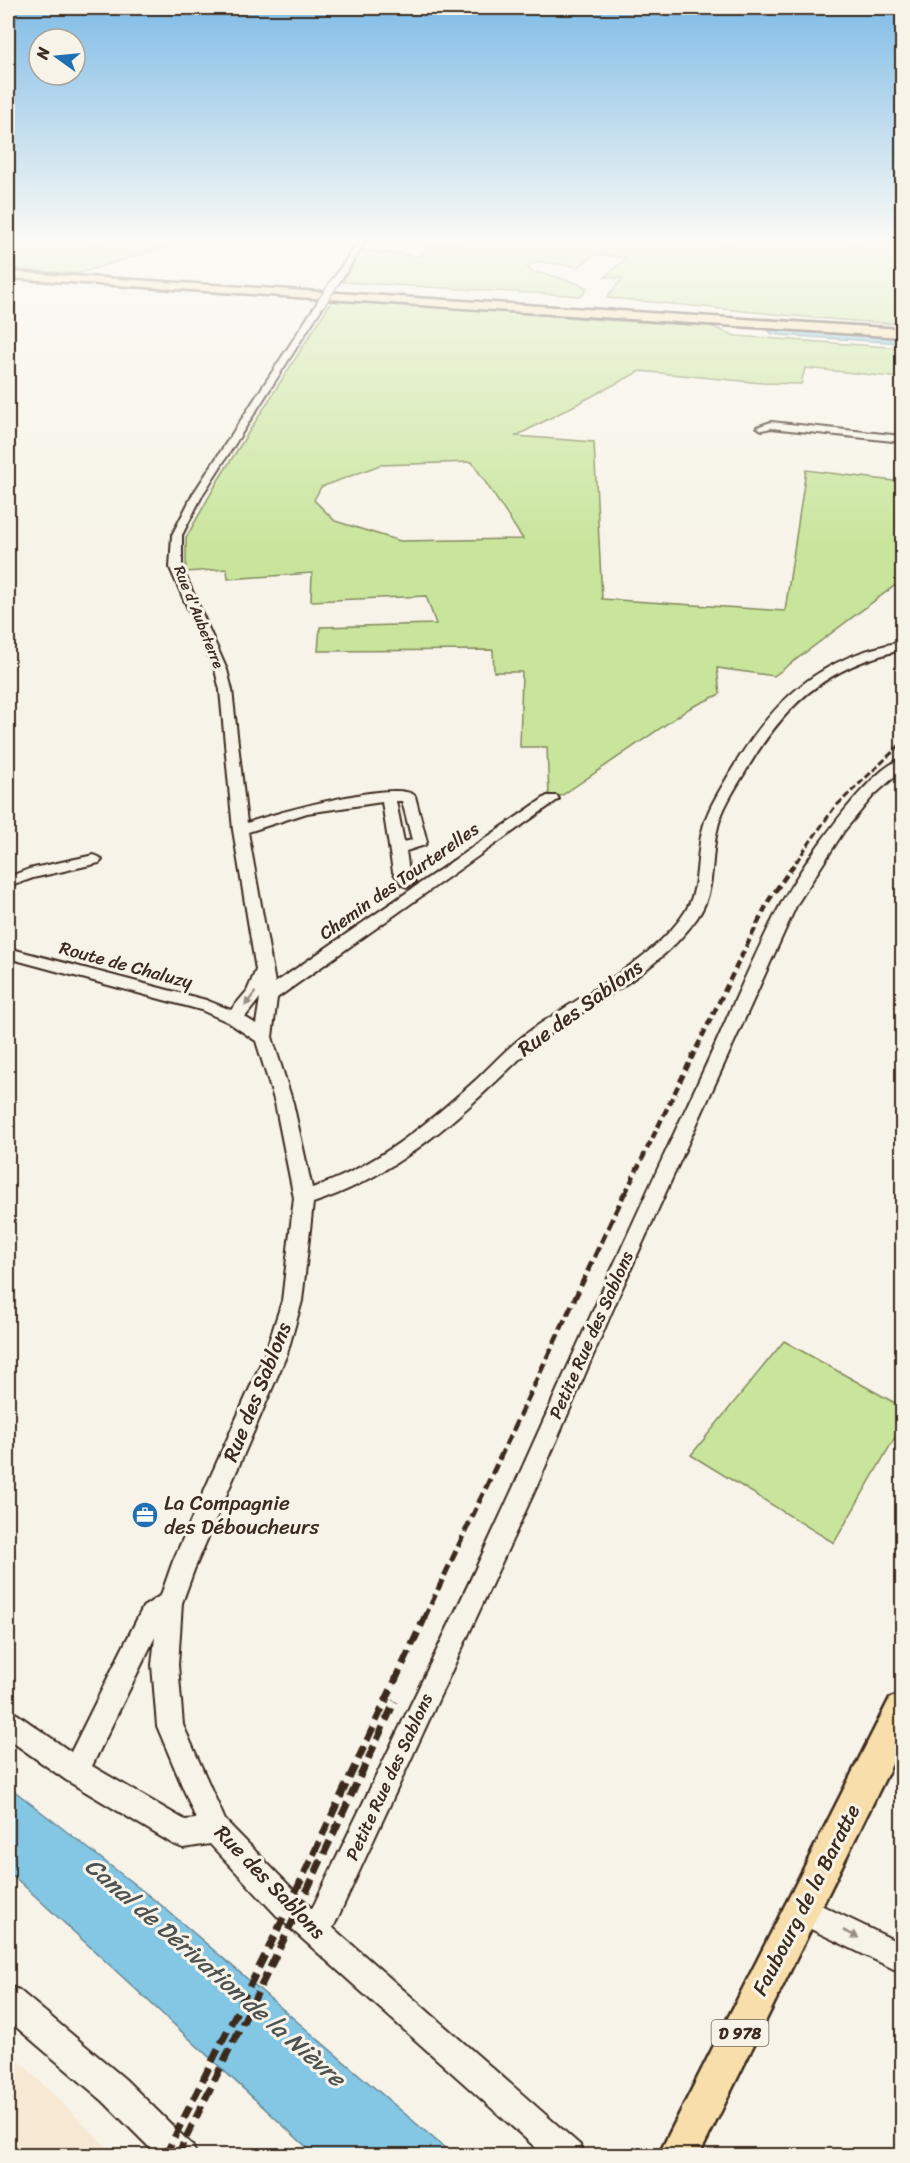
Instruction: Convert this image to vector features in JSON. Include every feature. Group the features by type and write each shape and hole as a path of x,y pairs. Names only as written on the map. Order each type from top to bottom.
{"main road":[{"name":"Faubourg de la Baratte","path":"678,2156 800,1909 903,1710"}],"street":[{"name":"Rue d'Aubeterre","path":"263,1037 268,995 240,830 226,690 221,670 176,568 175,550 177,535 198,494 295,343"},
{"path":"762,427 771,425 903,439"},
{"name":"Rue des Sablons","path":"569,2156 288,1907 214,1830 170,1725 165,1665 170,1603 182,1569 276,1354 292,1301 304,1198 350,1181 412,1146 533,1038 657,952 691,916 700,897 706,874 707,841 713,817 741,767 771,721 790,700 811,684 852,662 903,646"},
{"name":"Petite Rue des Sablons","path":"316,1932 529,1478 613,1285 789,904 808,870 848,815 903,763"},
{"path":"240,830 313,807 408,796 420,842 398,849"},
{"path":"388,797 401,872 407,882"},
{"name":"Chemin des Tourterelles","path":"268,995 552,800"},
{"path":"8,882 28,874 94,860"},
{"name":"Route de Chaluzy","path":"8,953 206,1006 234,1018 263,1037"},
{"path":"234,1018 255,993 264,970"},
{"path":"263,1037 284,1103 304,1198"},
{"path":"75,1771 152,1616 170,1603"},
{"path":"8,1723 75,1771 183,1834 214,1830"},
{"path":"800,1909 903,1959"},
{"path":"8,2001 114,2090 181,2156"}],"shaded area":[{"path":"8,2050 115,2155 8,2155"}],"green space":[{"path":"305,343 832,343 902,348 902,378 805,368 801,384 762,383 640,371 516,436 594,442 602,599 785,611 806,470 902,482 902,580 774,676 717,668 720,694 690,708 561,796 549,795 547,747 520,747 522,672 494,672 493,650 318,651 320,627 436,624 426,596 311,601 312,573 228,579 227,569 186,572 186,538 219,479","holes":["472,462 523,539 400,541 335,521 314,500 321,487 380,465"]},
{"path":"784,1341 902,1407 902,1425 834,1543 691,1455"}],"water":[{"name":"Canal de Dérivation de la Nièvre","path":"8,1786 161,1905 453,2155 315,2155 8,1871"}],"railway":[{"path":"796,862 834,808 902,743"},
{"path":"625,1194 769,900 797,860"},
{"path":"424,1619 625,1192"},
{"path":"165,2156 282,1921 425,1617"},
{"path":"177,2156 290,1927 395,1701"}],"place":[{"name":"La Compagnie des Déboucheurs","path":"145,1515"}]}
